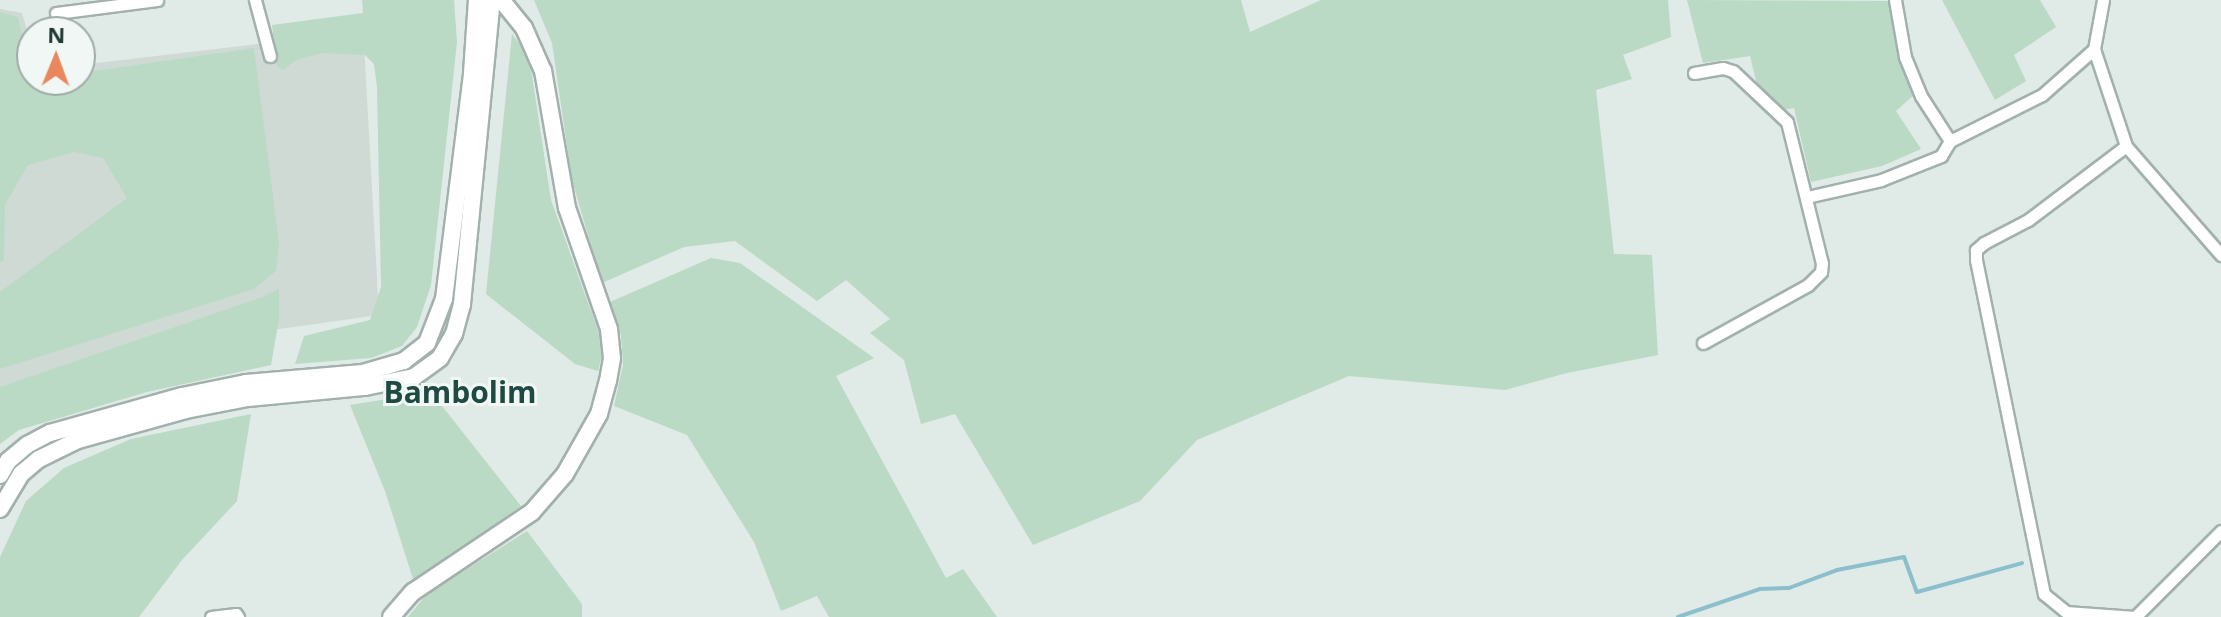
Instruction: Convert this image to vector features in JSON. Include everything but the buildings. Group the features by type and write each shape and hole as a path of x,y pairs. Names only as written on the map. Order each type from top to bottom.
{"main road":[{"path":"0,475 8,461 27,445 50,433 182,396 233,386 363,373 404,361 427,343 444,299 472,73 477,0"},
{"path":"0,509 21,474 39,459 78,440 186,410 248,398 365,387 414,377 440,358 454,334 462,304 492,0"},
{"path":"391,617 413,592 532,512 565,474 599,414 608,381 612,358 609,329 567,208 543,71 524,28 501,0"}],"street":[{"path":"56,13 157,0"},
{"path":"255,0 270,56"},
{"path":"1895,0 1905,57 1921,96 1950,141"},
{"path":"2103,0 2094,49 2126,146 2221,255"},
{"path":"1807,197 1881,180 1941,156 1950,141 2042,95 2094,49"},
{"path":"1694,73 1723,68 1733,71 1787,122 1822,263 1818,277 1781,303 1703,343"},
{"path":"2126,146 2028,220 1976,250 2044,594 2066,612 2135,617 2221,531"},
{"path":"211,617 236,614 238,617"}],"shaded area":[{"path":"0,9 22,13 23,16 16,16 16,96 96,96 96,63 274,42 364,43 379,315 265,331 0,419"}],"green space":[{"path":"362,0 454,0 457,42 431,285 417,327 402,346 371,358 295,364 304,336 370,320 381,287 377,87 374,64 365,55 322,53 296,60 283,70 277,66 272,25 363,13"},
{"path":"534,0 1241,0 1250,32 1321,0 1668,0 1671,37 1623,55 1632,79 1596,90 1614,254 1652,255 1658,355 1567,373 1505,390 1349,376 1197,440 1140,501 1033,545 955,414 921,424 904,360 870,333 890,319 846,280 817,301 735,241 684,247 602,283 572,180 552,43"},
{"path":"1687,0 1889,1 1898,57 1915,94 1896,111 1921,149 1882,166 1811,182 1794,108 1764,113 1750,56 1703,63"},
{"path":"1942,0 2040,0 2056,27 2014,55 2026,81 1995,100"},
{"path":"0,12 16,16 16,96 96,96 96,71 254,48 279,244 276,271 254,289 0,369 0,292 127,198 103,158 74,152 28,165 5,205 4,260 0,263"},
{"path":"512,34 529,56 551,200 604,347 598,371 575,364 486,294"},
{"path":"711,258 740,263 874,358 836,376 946,578 963,569 997,617 829,617 817,596 781,611 754,542 687,435 614,406 623,365 621,335 610,302"},
{"path":"279,289 279,319 271,365 147,392 19,430 0,444 0,387"},
{"path":"431,392 521,506 414,582 385,491 350,405"},
{"path":"251,414 237,501 182,560 139,617 0,617 0,557 26,501 64,468 131,439"},
{"path":"527,531 582,604 582,617 408,617 426,595"}],"waterway":[{"path":"1678,617 1760,589 1789,588 1837,570 1904,557 1917,592 2022,563"}],"district":[{"name":"Bambolim","path":"460,392"}]}
